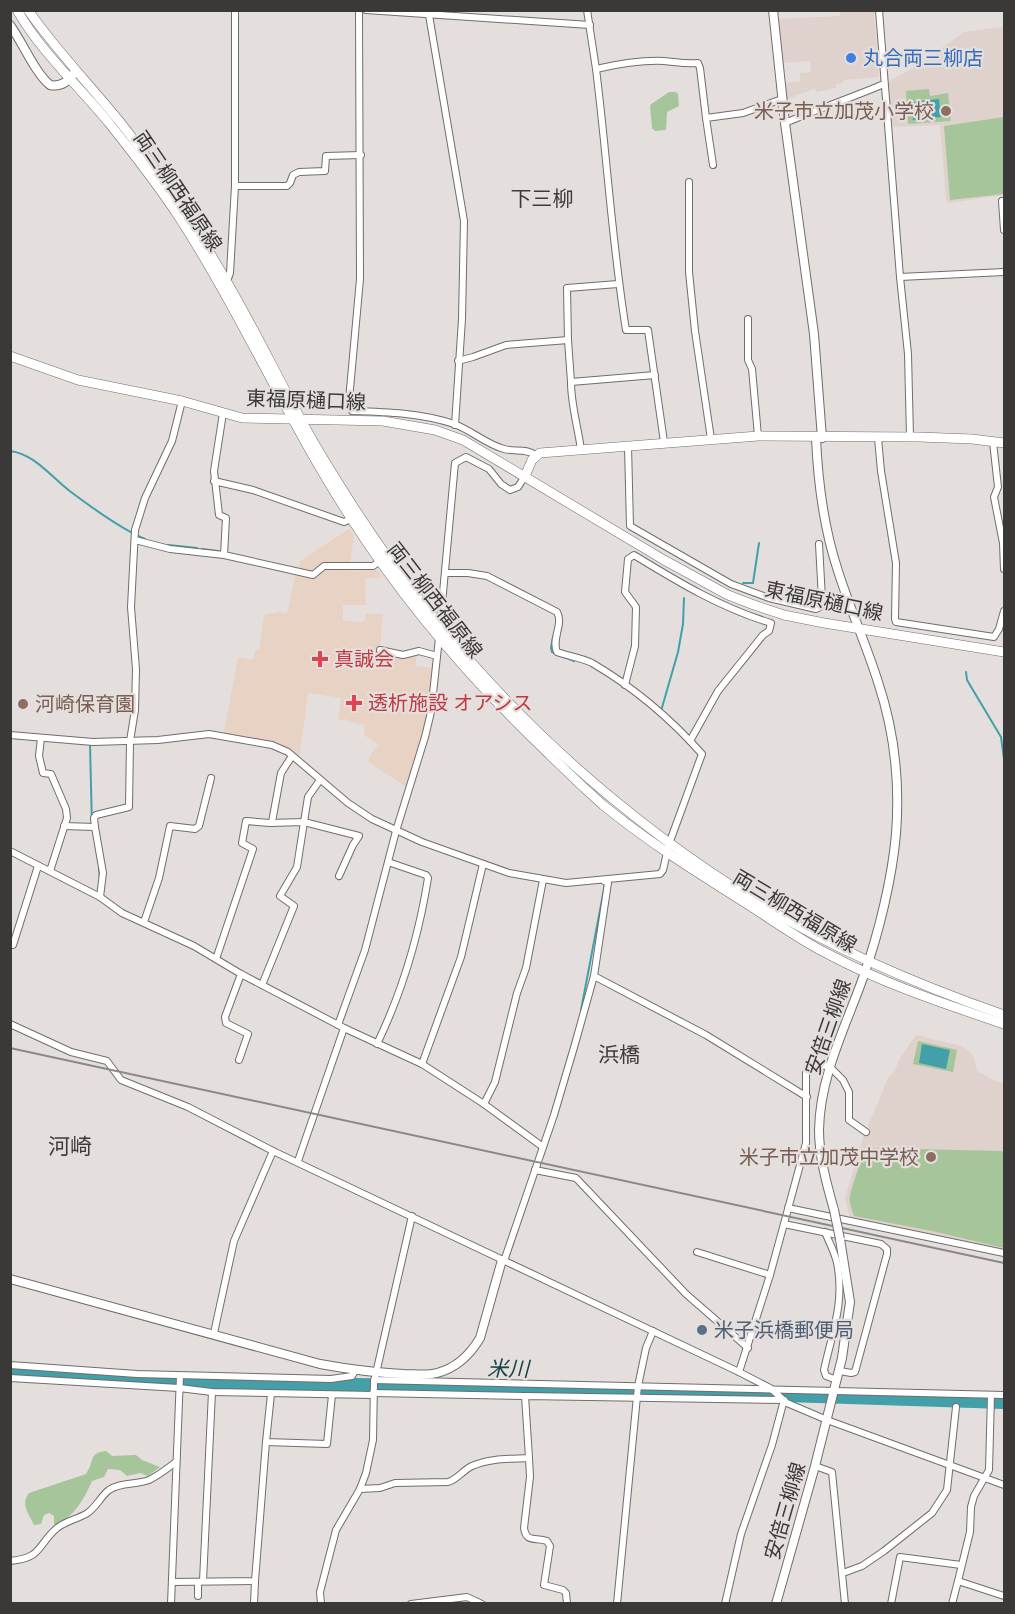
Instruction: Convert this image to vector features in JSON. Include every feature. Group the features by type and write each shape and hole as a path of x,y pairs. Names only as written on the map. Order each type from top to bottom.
{"main road":[{"name":"両三柳西福原線","path":"17,10 70,79 109,123 179,218 351,519 380,561 484,688 603,805 826,953 928,998 1005,1024"},
{"name":"両三柳西福原線","path":"28,10 147,158 227,281 296,420 367,527 440,626 515,711 576,768 669,848 764,906 868,961 1005,1016"},
{"name":"東福原樋口線","path":"10,356 78,380 182,401 242,418 383,421 435,430 463,440 708,585 737,598 784,615 1005,652"},
{"path":"525,476 535,455 540,453 664,442 758,436 910,437 972,439 1005,443"}],"street":[{"path":"227,281 230,273 235,186 235,10"},
{"path":"358,10 361,155 360,279 354,365 349,400 352,411 403,413 455,425 504,449 532,452 535,455"},
{"path":"366,10 590,25"},
{"path":"588,10 618,284 626,330 648,330 664,442"},
{"name":"安倍三柳線","path":"773,10 785,123 814,334 826,525 838,570 860,629 890,723 897,794 894,855 865,972 828,1066 819,1131 827,1184 846,1265 850,1302 840,1371 776,1604"},
{"path":"879,10 908,354 910,437"},
{"path":"429,15 464,221 462,319 455,425"},
{"path":"12,31 42,79 50,85 55,86 70,79 76,69"},
{"path":"596,69 628,62 698,63 713,165"},
{"path":"785,123 884,84"},
{"path":"706,118 743,113 782,99"},
{"path":"235,186 287,186 292,175 299,172 325,171 326,156 361,155"},
{"path":"689,182 689,272 711,439"},
{"path":"1002,201 1005,230"},
{"path":"900,277 1005,272"},
{"path":"581,450 577,417 571,403 567,288 618,284"},
{"path":"748,319 748,360 752,369 758,436"},
{"path":"458,361 506,345 568,340"},
{"path":"571,382 655,375"},
{"path":"100,897 103,873 94,818 96,815 129,807 130,741 136,699 131,607 135,530 145,498 172,441 182,401"},
{"path":"223,413 214,481 219,515 226,518 224,555"},
{"path":"878,438 880,471 896,563 896,622 993,637 999,629 1005,611"},
{"path":"993,442 998,487 994,497 1003,543 1005,569"},
{"path":"628,446 630,526 731,584 769,598 820,608 822,603 819,544"},
{"path":"298,1161 365,950 396,831 431,712 455,463 466,457 489,469 501,484 510,490 518,487 525,476"},
{"path":"214,481 253,490 344,522 351,519"},
{"path":"135,540 170,549 224,555 315,573 324,566 373,566 380,561"},
{"path":"625,686 635,646 636,607 625,592 628,559 634,555 703,596 771,623 769,631 763,635 718,691 690,741"},
{"path":"10,735 93,742 209,734 272,745 292,756 372,819 396,831 508,873 566,883 660,874 702,754 676,725 625,686 590,662 557,652 554,646 560,618 557,612 487,576 445,573"},
{"path":"703,596 714,575"},
{"path":"968,646 969,633"},
{"path":"380,650 403,655 419,651 437,656"},
{"path":"41,738 39,756 43,773 51,774 66,809 67,818 50,872"},
{"path":"272,822 281,773 292,756"},
{"path":"144,922 159,878 170,826 195,829 199,826 211,778"},
{"path":"262,985 294,906 280,896 297,867 308,797 320,780"},
{"path":"216,959 253,849 242,843 246,821 304,822 359,836 339,876"},
{"path":"64,826 95,827"},
{"path":"11,853 100,897 122,913 216,959 341,1027 422,1064 484,1104 543,1147"},
{"path":"377,1044 392,1012 413,948 428,878 426,875 388,862"},
{"path":"422,1064 461,957 483,864"},
{"path":"10,944 13,945 38,866"},
{"path":"484,1104 495,1082 517,993 526,968 543,880"},
{"path":"375,1378 436,1374 464,1359 480,1338 503,1260 543,1147 594,976 608,883 604,880"},
{"path":"239,1060 248,1034 225,1023 225,1017 241,974"},
{"path":"594,976 706,1035 807,1097"},
{"path":"10,1024 71,1053 107,1061 120,1080 188,1107 273,1151 739,1372 771,1389 783,1400 827,1420 1005,1485"},
{"path":"739,1372 770,1275 806,1143 806,1073 809,1068 814,1065 828,1066 843,1080 849,1092 849,1120 866,1132"},
{"path":"214,1334 234,1241 273,1151"},
{"path":"535,1170 576,1178 686,1294 748,1348"},
{"path":"788,1208 1005,1253"},
{"path":"321,1604 320,1592 336,1530 360,1489 366,1473 373,1440 375,1378 412,1216"},
{"path":"784,1224 881,1244 887,1249 855,1372 840,1371"},
{"path":"825,1232 837,1262 839,1295 837,1324 824,1370 826,1376 837,1380"},
{"path":"697,1252 770,1275"},
{"path":"10,1279 375,1378 834,1391 991,1399 1005,1395"},
{"path":"617,1604 638,1385 646,1348 653,1331"},
{"path":"10,1365 180,1376 331,1379 352,1376 355,1371"},
{"path":"171,1604 180,1376"},
{"path":"10,1378 271,1394 373,1393 783,1400"},
{"path":"198,1596 212,1392"},
{"path":"254,1604 271,1394"},
{"path":"266,1442 327,1444 332,1395"},
{"path":"525,1396 530,1477 525,1535 529,1539 547,1541 550,1546 544,1585 563,1590 566,1593 567,1604"},
{"path":"952,1604 970,1532 974,1496 989,1470 991,1399"},
{"path":"725,1604 741,1534 772,1444 783,1400"},
{"path":"843,1573 862,1566 932,1513 947,1490 956,1407"},
{"path":"360,1489 380,1488 395,1483 448,1482 454,1480 469,1467 479,1463 529,1458"},
{"path":"10,1561 34,1556 56,1529 86,1514 111,1488 148,1480 176,1462"},
{"path":"815,1466 832,1472 845,1604"},
{"path":"891,1604 900,1557 961,1565"},
{"path":"172,1582 255,1581"},
{"path":"958,1581 1005,1596"},
{"path":"411,1604 455,1597 467,1597 482,1604"}],"shaded area":[{"path":"840,11 877,11 874,14 879,77 844,80 843,83 836,84 836,88 816,92 815,88 786,100 785,83 800,81 800,73 811,72 810,61 782,63 778,19 840,16"},
{"name":"米子市立加茂小学校","path":"1004,27 1004,195 949,203 946,200 940,125 889,127 888,82 920,64 964,32"},
{"name":"真誠会","path":"349,529 354,536 349,571 377,570 383,577 365,579 366,605 343,605 343,621 364,622 366,614 383,614 379,657 393,661 394,656 402,658 417,655 415,666 433,668 428,713 407,787 368,762 378,744 364,735 365,725 338,719 341,698 308,693 299,760 292,753 224,732 238,657 253,660 255,650 259,650 264,615 279,612 287,614 300,561"},
{"name":"米子市立加茂中学校","path":"916,1035 961,1046 974,1057 977,1071 1004,1083 1004,1250 850,1218 845,1198 863,1138 888,1078 895,1071 899,1060"}],"green space":[{"path":"929,89 930,96 948,93 951,121 908,124 906,91"},
{"path":"669,92 678,94 679,106 667,112 666,130 655,131 652,128 650,105"},
{"path":"1004,117 1004,194 950,200 944,126"},
{"path":"918,1041 957,1050 953,1072 913,1064"},
{"path":"874,1148 1002,1151 1004,1153 1004,1248 854,1216 850,1202 853,1186 864,1152"},
{"path":"106,1451 112,1456 136,1455 160,1467 148,1476 140,1473 127,1476 120,1470 108,1469 104,1477 92,1481 82,1501 68,1517 56,1525 54,1516 49,1513 44,1515 41,1524 34,1525 25,1505 29,1493 86,1474 94,1456"}],"water":[{"path":"939,99 941,117 913,120 912,102"},
{"path":"922,1044 950,1050 946,1069 919,1063"}],"waterway":[{"path":"10,451 19,453 43,467 88,504 117,524 145,539"},
{"path":"743,583 753,583 759,543"},
{"path":"168,545 197,548"},
{"path":"202,549 218,551"},
{"path":"661,711 678,652 683,624 684,598"},
{"path":"553,637 552,652 574,661"},
{"path":"966,672 967,680 1001,737 1004,759"},
{"path":"90,744 92,827"},
{"path":"99,868 100,880"},
{"path":"581,1010 605,884"},
{"name":"米川","path":"10,1371 203,1382 666,1391 1004,1402"}],"railway":[{"path":"10,1048 1004,1263"}],"place":[{"name":"丸合両三柳店","path":"851,58"},
{"name":"米子市立加茂小学校","path":"946,111"},
{"name":"真誠会","path":"320,659"},
{"name":"透析施設 オアシス","path":"354,703"},
{"name":"河崎保育園","path":"23,704"},
{"name":"米子市立加茂中学校","path":"931,1157"},
{"name":"米子浜橋郵便局","path":"702,1330"}],"district":[{"name":"下三柳","path":"542,199"},
{"name":"浜橋","path":"619,1055"},
{"name":"河崎","path":"70,1146"}]}
